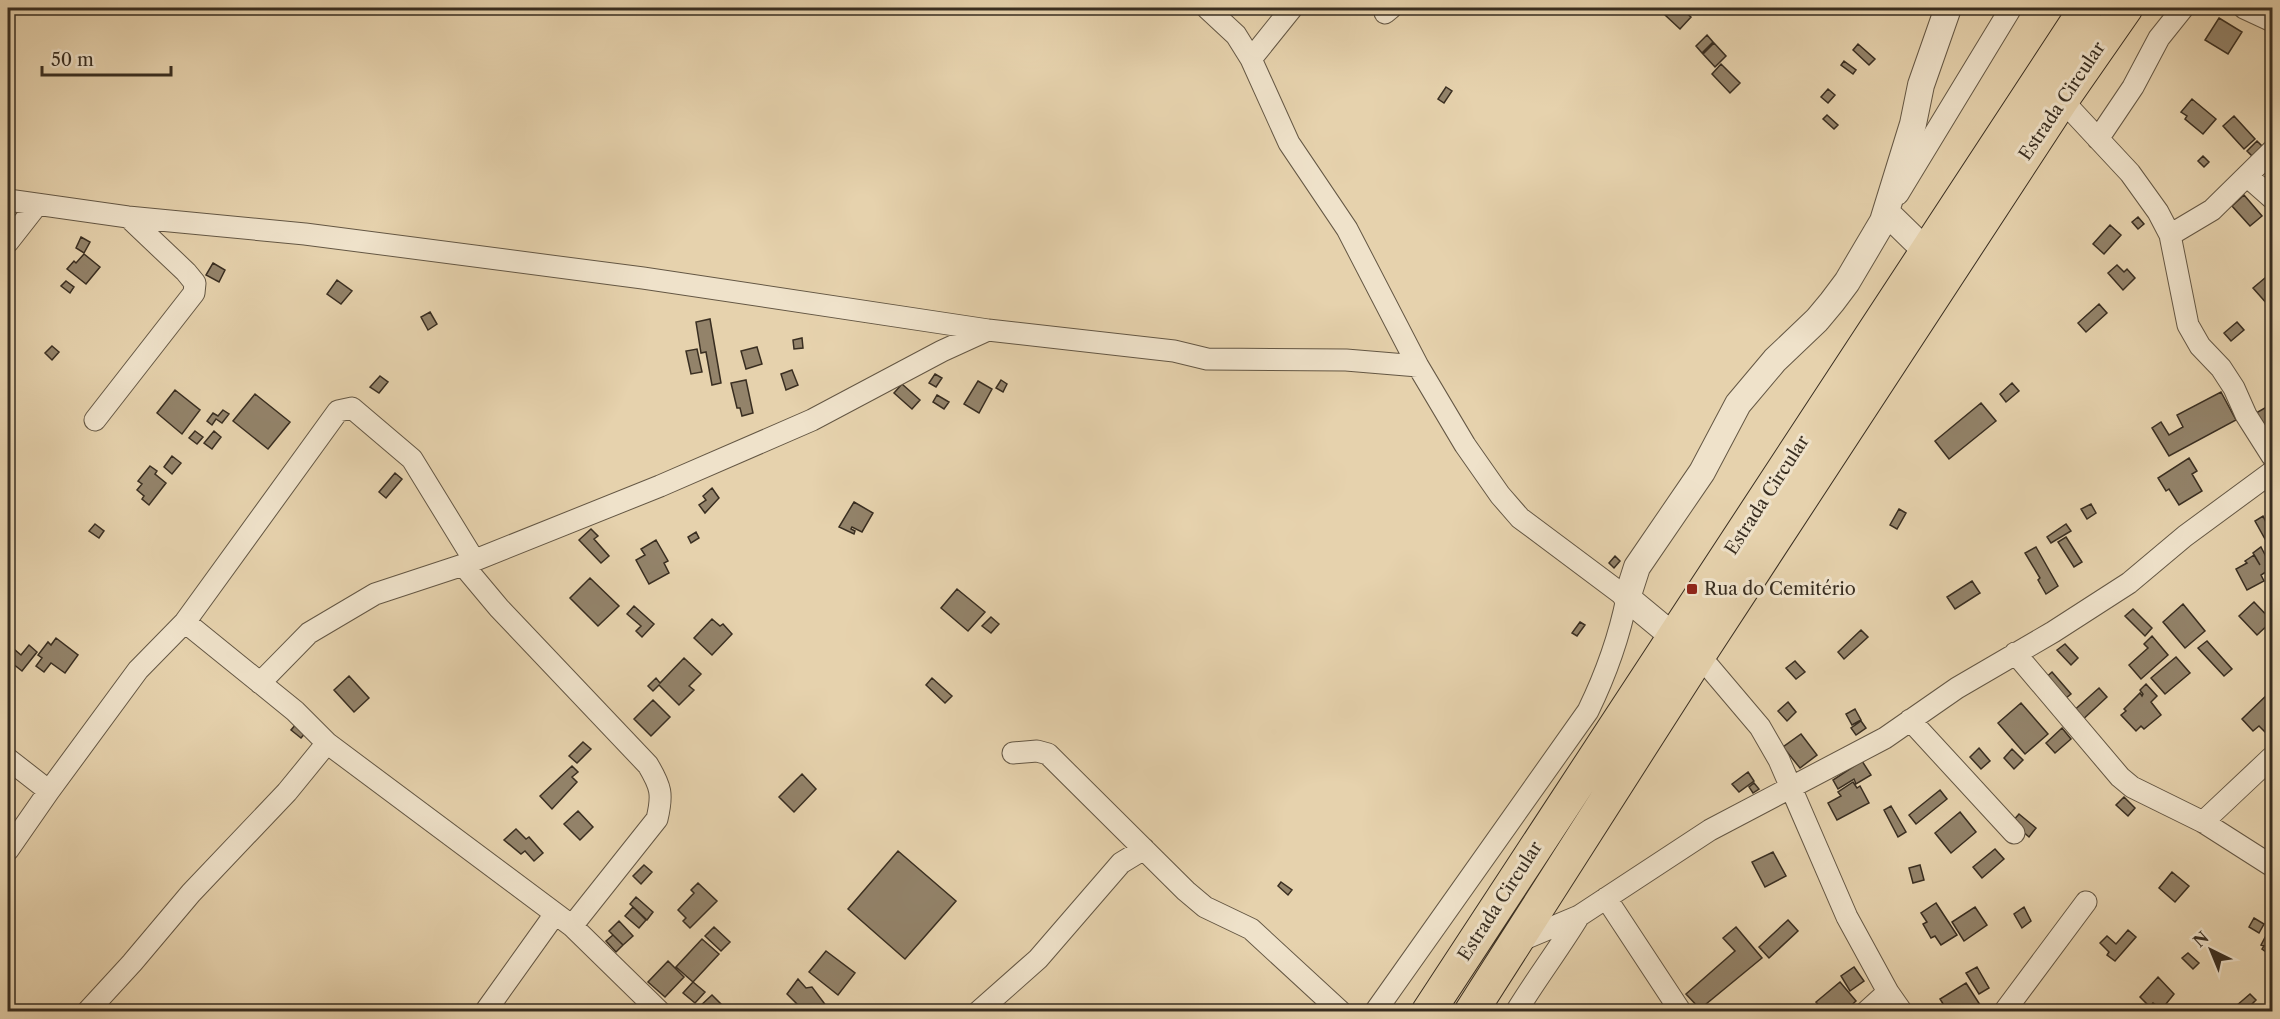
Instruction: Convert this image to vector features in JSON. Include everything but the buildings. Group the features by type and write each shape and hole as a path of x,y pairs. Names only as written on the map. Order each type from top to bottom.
{"main road":[{"name":"Estrada Circular","path":"1471,1011 1517,942 1686,646 1926,251 2086,8"},
{"name":"Estrada Circular","path":"1428,1011 1686,646 2126,8"}],"street":[{"path":"1208,8 1236,35 1251,59 1289,143 1347,229 1418,366 1465,445 1500,495 1520,518 1627,598 1686,646 1760,727 1779,760 1847,917 1888,992 1902,1011"},
{"path":"1251,59 1292,8"},
{"path":"1375,1011 1588,711 1606,674 1637,567 1702,472 1738,404 1775,360 1817,320 1847,282 2011,8"},
{"path":"2098,139 2133,87 2159,38 2183,8"},
{"path":"2244,8 2272,21"},
{"path":"1887,213 1945,9"},
{"path":"2062,100 2130,173 2158,212 2170,236 2188,325 2200,346 2221,368 2234,387 2254,430 2272,456"},
{"path":"2170,236 2212,210 2272,151"},
{"path":"2247,176 2272,198"},
{"path":"8,200 128,217 305,234 643,278 988,330 1174,351 1208,359 1346,360 1418,366"},
{"path":"8,242 38,205"},
{"path":"1887,213 1926,251"},
{"path":"95,420 194,293 195,283 186,272 128,217"},
{"path":"260,683 309,633 375,594 469,562 660,486 812,420 942,351 988,330"},
{"path":"8,850 138,670 185,622 338,411 352,408 412,459 469,562 499,608 648,765 660,784 662,799 657,819 563,920 485,1011"},
{"path":"1517,942 1579,916 1710,830 1885,738 1957,688 2053,632 2129,583 2185,536 2272,472"},
{"path":"185,622 295,711 327,743 563,920 660,1011"},
{"path":"2015,653 2120,777 2132,787 2203,822 2272,866"},
{"path":"1910,720 2014,833"},
{"path":"87,1011 132,963 191,893 287,792 327,743"},
{"path":"1013,753 1037,751 1048,754 1205,907 1251,929 1341,1011"},
{"path":"2203,822 2272,757"},
{"path":"8,759 49,791"},
{"path":"978,1011 1038,959 1121,863 1144,849"},
{"path":"1606,898 1681,1011"},
{"path":"2004,1011 2086,902"},
{"path":"1516,1011 1535,980 1558,951 1579,916"},
{"path":"1866,1011 1888,992"}],"place":[{"name":"Rua do Cemitério","path":"1692,589"}]}
